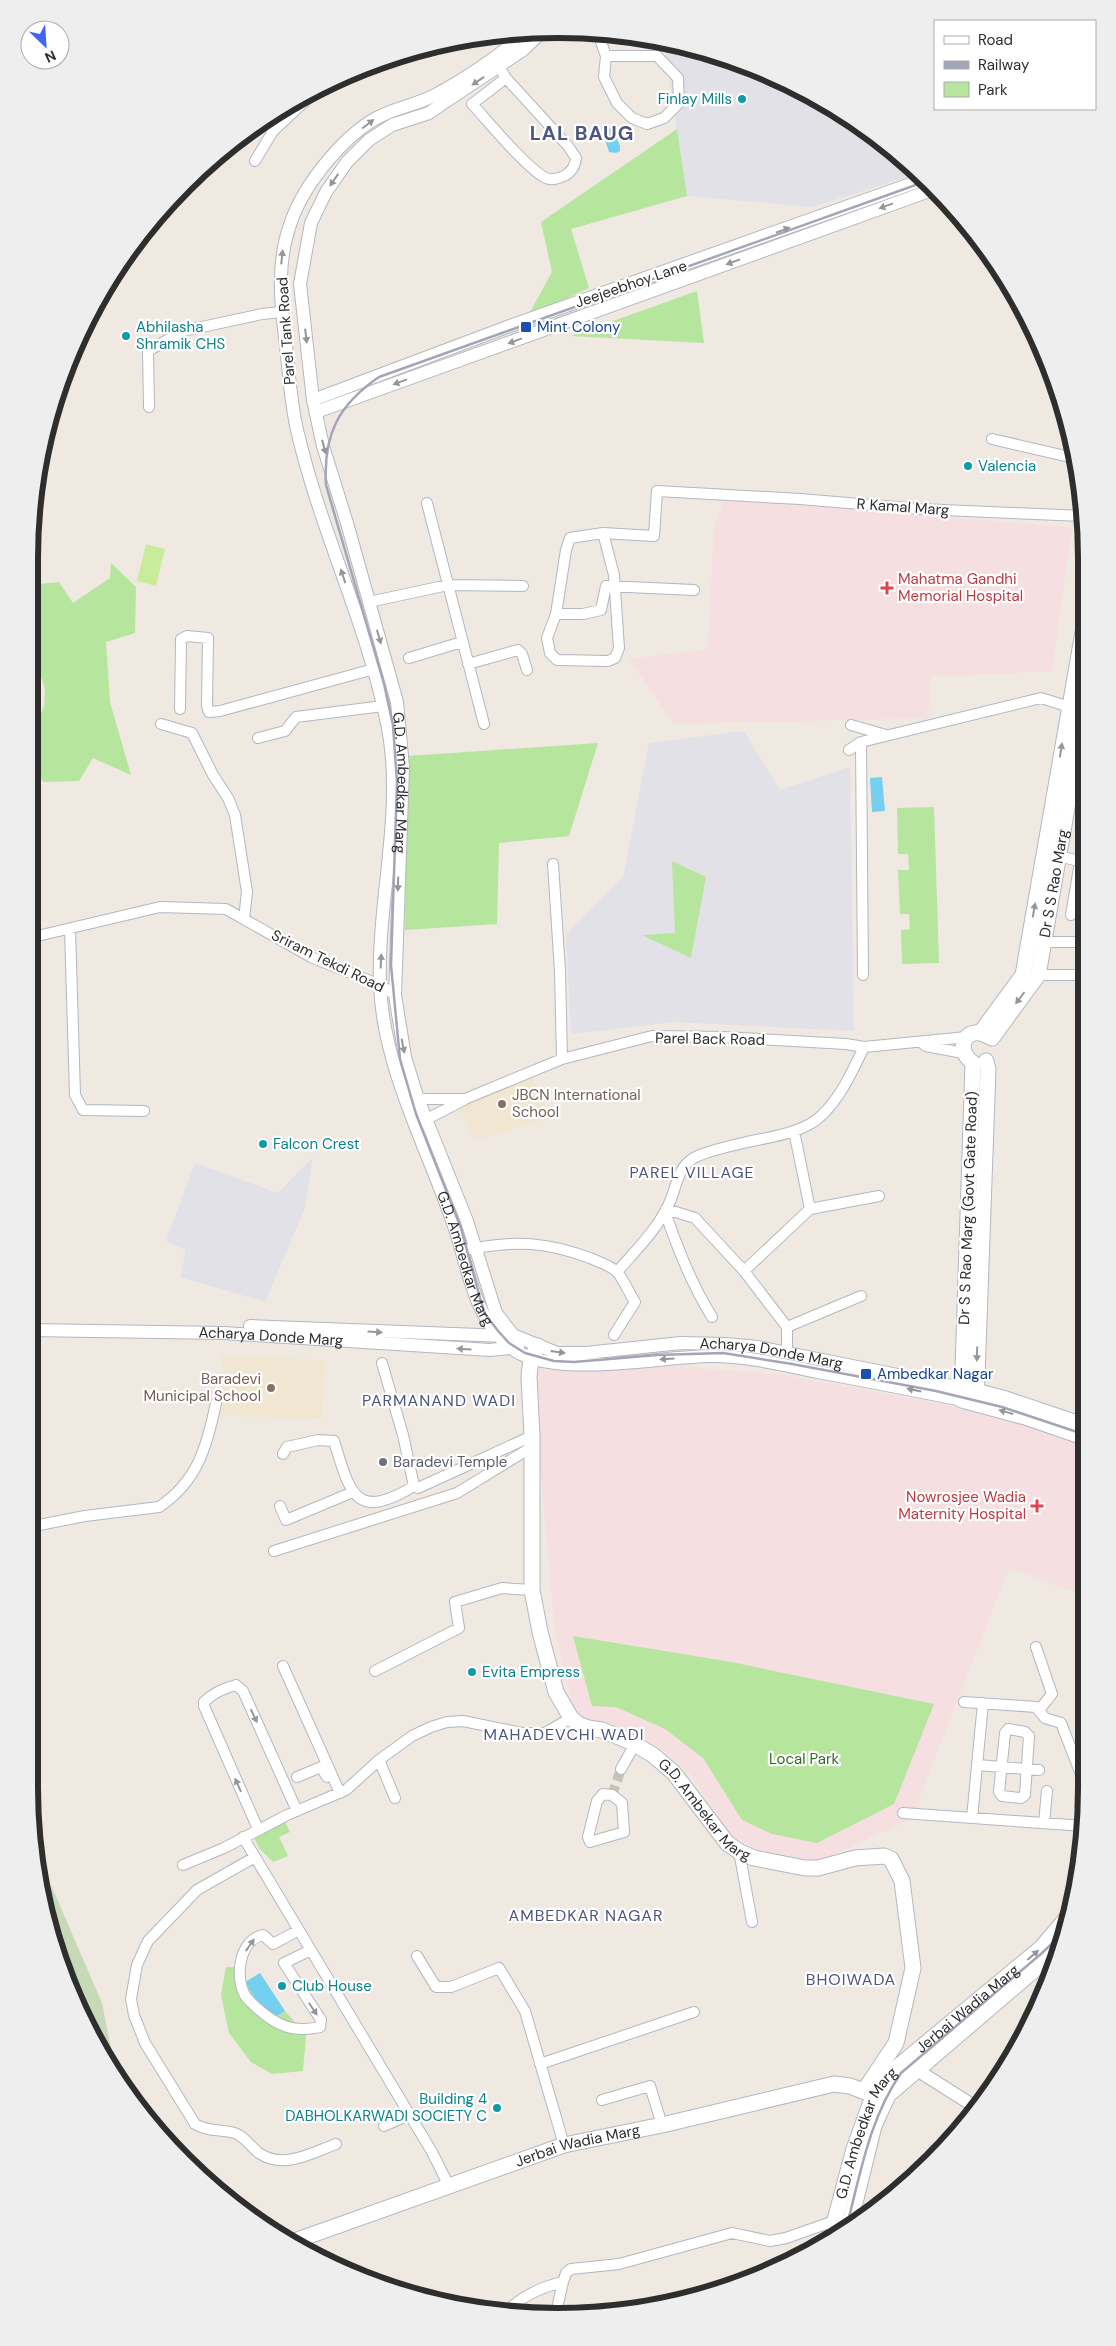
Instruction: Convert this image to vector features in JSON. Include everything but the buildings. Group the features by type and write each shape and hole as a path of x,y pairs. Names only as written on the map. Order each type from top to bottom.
{"main road":[{"path":"969,1396 988,1069 962,1047 980,1036 1030,975 1051,855 1068,707 1078,657"},
{"name":"Dr S S Rao Marg","path":"1051,855 1078,740"},
{"path":"974,1059 993,1047 980,1036"},
{"path":"532,1349 529,1399 532,1442 532,1590 540,1632 556,1692 571,1718"},
{"name":"Acharya Donde Marg","path":"969,1396 1006,1399 1078,1423"},
{"name":"Acharya Donde Marg","path":"969,1396 1078,1435"},
{"name":"G.D. Ambekar Marg","path":"571,1718 588,1728 602,1730 635,1744 653,1755 674,1773 716,1829 738,1851 754,1858 805,1868 818,1868 855,1858 884,1856 891,1859 902,1881 913,1968 896,2043 874,2096"},
{"name":"Jerbai Wadia Marg","path":"901,2064 1041,1948 1060,1925"},
{"name":"Jerbai Wadia Marg","path":"917,2070 1051,1956"},
{"name":"G.D. Ambedkar Marg","path":"834,2229 835,2220 854,2149 874,2096 885,2079 901,2064"},
{"name":"G.D. Ambedkar Marg","path":"874,2096 888,2096 917,2070"},
{"name":"Jerbai Wadia Marg","path":"299,2239 564,2145 662,2125 834,2084 850,2086 874,2096"},
{"name":"G.D. Ambedkar Marg","path":"851,2218 874,2126 874,2096"}],"street":[{"name":"Parel Tank Road","path":"374,669 326,527 298,434 290,393 281,312 282,253 291,220 307,189 334,154 371,121 388,112 440,99 495,62 519,39"},
{"path":"506,78 472,104 530,166 546,178 556,179 567,174 575,166 576,158 568,146 506,78 495,62 523,50 535,39"},
{"path":"600,40 606,56 604,77 617,103 632,118 647,124 664,118 680,103 678,78 657,56 606,56"},
{"name":"G.D. Ambedkar Marg","path":"440,99 429,112 392,125 369,140 347,162 326,192 311,223 300,284 315,406 323,446 347,523 397,702 403,751 397,776 395,995 405,1057 418,1099 421,1122 442,1172 469,1249"},
{"path":"255,161 273,130 299,107"},
{"name":"Jeejeebhoy Lane","path":"315,406 437,354 617,288 846,214 917,182"},
{"path":"315,406 441,367 622,302 846,214 927,191"},
{"path":"617,288 622,302"},
{"path":"149,407 148,351 184,331 262,314 281,312"},
{"path":"437,354 441,367"},
{"path":"992,439 1068,457"},
{"name":"R Kamal Marg","path":"603,533 654,536 657,491 723,494 920,509 1076,516"},
{"path":"427,503 484,724"},
{"path":"603,533 614,574 619,648 615,658 608,661 558,660 550,653 547,638 556,614 566,550 570,538 603,533"},
{"path":"369,602 448,585 523,586"},
{"path":"556,614 583,614 601,610 606,586 694,590"},
{"path":"180,709 181,640 187,636 208,638 207,706 209,712 220,711 374,669 397,776 392,806 380,985 387,1041 393,1064 421,1122 465,1099"},
{"path":"409,658 462,642"},
{"path":"468,664 518,650 522,654 528,670"},
{"path":"849,750 861,742 1041,698 1078,709"},
{"path":"258,738 285,731 296,716 383,706"},
{"path":"161,724 192,732 213,775 228,798 235,815 246,892 244,919"},
{"path":"851,725 888,735"},
{"path":"861,742 863,975"},
{"path":"1051,855 1078,861"},
{"path":"552,864 560,971 562,1059"},
{"path":"1071,915 1078,881"},
{"name":"Sriram Tekdi Road","path":"38,936 160,908 226,909 311,957 380,985 395,995"},
{"path":"70,928 75,1095 77,1101 83,1110 144,1111"},
{"path":"1036,942 1078,942"},
{"path":"1030,975 1078,974"},
{"name":"Parel Back Road","path":"418,1099 465,1099 562,1059 652,1036 723,1037 846,1044 864,1047 980,1036"},
{"name":"Parel Back Road","path":"922,1043 926,1046 974,1059"},
{"path":"617,1272 666,1211 674,1185 681,1172 692,1159 736,1144 794,1131 822,1116 847,1082 864,1047"},
{"path":"794,1131 810,1209"},
{"path":"744,1271 810,1209 879,1196"},
{"path":"666,1211 695,1218 744,1271 787,1327 787,1353"},
{"path":"666,1211 681,1260 712,1317"},
{"path":"469,1249 511,1243 561,1248 604,1264 617,1272 635,1302 614,1335"},
{"name":"Acharya Donde Marg","path":"469,1249 513,1349"},
{"path":"787,1327 861,1296"},
{"name":"Acharya Donde Marg","path":"38,1323 218,1325 507,1336 557,1363 627,1362 718,1356 813,1364 969,1396"},
{"name":"Acharya Donde Marg","path":"38,1330 223,1333 452,1348 532,1349 557,1353 626,1349 680,1343 726,1344 787,1353 813,1364"},
{"path":"626,1349 627,1362"},
{"path":"382,1362 403,1435 414,1486"},
{"path":"38,1525 85,1516 153,1508 167,1502 190,1479 207,1445 216,1403"},
{"path":"283,1454 287,1447 318,1440 334,1441 353,1492 360,1500 378,1503 391,1499 414,1486 422,1488 532,1442"},
{"path":"274,1551 457,1493 532,1442"},
{"path":"280,1506 286,1520 353,1492"},
{"path":"375,1671 459,1628 455,1602 502,1588 532,1590"},
{"path":"1036,1647 1052,1694 1040,1709"},
{"path":"283,1666 326,1769 339,1792"},
{"path":"258,1829 204,1706 204,1702 209,1698 228,1687 236,1685 243,1692 297,1810"},
{"path":"964,1702 1040,1709"},
{"path":"972,1818 984,1703"},
{"path":"1040,1709 1045,1718 1062,1723 1078,1765"},
{"path":"311,1801 339,1792 412,1736 447,1722 463,1721 522,1733 546,1733 571,1718"},
{"path":"1008,1730 1028,1733 1026,1769 1025,1795 1021,1798 1000,1795 1005,1733 1008,1730"},
{"path":"621,1769 635,1744"},
{"path":"379,1760 395,1798"},
{"path":"977,1765 1039,1770"},
{"path":"297,1777 320,1767 326,1769"},
{"path":"1044,1823 1047,1791"},
{"path":"603,1794 612,1795 623,1805 624,1832 590,1842 588,1837 597,1800 603,1794"},
{"path":"183,1865 224,1848 323,1797"},
{"path":"903,1812 1077,1825"},
{"path":"243,1837 410,2115 450,2186"},
{"path":"738,1851 752,1922"},
{"path":"255,1857 197,1890 148,1941 136,1973 131,1999 134,2015 144,2043 195,2124 204,2130 230,2132 240,2135 259,2153 275,2161 296,2159 336,2144"},
{"path":"299,1930 273,1944 263,1935 256,1937 250,1941 240,1961 240,1977 246,1997 273,2022 303,2031 320,2027 321,2020 284,1963 311,1950"},
{"path":"417,1956 436,1987 452,1987 499,1968 525,2011 564,2145"},
{"path":"540,2064 694,2012"},
{"name":"Jerbai Wadia Marg","path":"901,2064 917,2070"},
{"path":"917,2070 971,2104"},
{"path":"602,2100 650,2086 662,2125"},
{"path":"384,2126 410,2115"},
{"path":"558,2308 566,2273 571,2269 619,2264 732,2233 770,2241 786,2238 835,2220 847,2221"},
{"path":"513,2306 544,2286 563,2282"}],"shaded area":[{"name":"Finlay Mills","path":"665,49 725,65 788,91 847,125 875,145 911,176 813,207 687,196"},
{"name":"Mahatma Gandhi Memorial Hospital","path":"725,500 867,508 901,514 1072,527 1052,671 931,677 928,718 674,724 629,659 708,649 714,526"},
{"path":"744,731 780,790 850,767 854,1031 674,1022 571,1034 566,935 623,877 649,743"},
{"name":"JBCN International School","path":"530,1073 547,1107 544,1119 489,1137 474,1138 456,1100"},
{"path":"313,1157 305,1208 265,1302 180,1277 186,1250 166,1241 195,1163 278,1193"},
{"path":"530,1355 785,1375 952,1406 1027,1424 1078,1443 1078,1594 1009,1568 911,1819 818,1862 761,1851 729,1834 689,1772 654,1744 613,1726 577,1728 555,1629"},
{"name":"Baradevi Municipal School","path":"222,1356 325,1360 322,1418 217,1416"}],"green space":[{"path":"677,129 687,196 571,229 589,288 528,316 552,272 541,222"},
{"path":"697,291 704,343 571,336"},
{"path":"146,544 165,549 156,586 137,581"},
{"path":"111,563 136,587 135,633 106,642 110,702 131,775 93,758 79,781 44,782 38,775 38,721 44,706 45,689 38,669 38,584 59,582 73,603 110,578"},
{"path":"598,743 569,836 499,843 497,924 405,930 407,756"},
{"path":"934,807 939,963 902,964 901,930 910,929 909,914 900,914 898,870 909,870 908,854 898,854 897,808"},
{"path":"672,861 706,877 691,958 642,935 675,933"},
{"name":"Local Park","path":"573,1636 731,1662 934,1704 894,1804 817,1843 772,1834 742,1820 703,1758 665,1729 616,1707 592,1706"},
{"path":"284,1819 290,1832 279,1837 288,1856 273,1862 259,1848 252,1833"},
{"path":"44,1870 102,2003 113,2057 91,2018 65,1955 55,1923"},
{"path":"226,1967 243,1967 245,1982 269,2021 285,2011 306,2035 303,2071 272,2074 251,2062 229,2033 221,1995"}],"water":[{"path":"605,127 613,129 620,146 620,151 616,153 609,152 602,130"},
{"path":"882,777 885,811 872,812 870,778"},
{"path":"260,1973 285,2011 269,2021 245,1982"}],"tunnel":[{"path":"612,1795 621,1769"}],"railway":[{"path":"919,184 379,377 353,399 343,410 336,423 327,451 326,485 384,684 393,725 397,782 391,965 400,1059 416,1114 461,1228 485,1314 499,1332 509,1343 525,1353 554,1361 574,1362 657,1355 723,1353 936,1391 1002,1407 1078,1432"},
{"path":"848,2220 873,2129 881,2109 901,2073 1056,1940"}],"place":[{"name":"Finlay Mills","path":"742,99"},
{"name":"Mint Colony","path":"526,327"},
{"name":"Abhilasha Shramik CHS","path":"126,336"},
{"name":"Valencia","path":"968,466"},
{"name":"Mahatma Gandhi Memorial Hospital","path":"887,588"},
{"name":"JBCN International School","path":"502,1104"},
{"name":"Falcon Crest","path":"263,1144"},
{"name":"Ambedkar Nagar","path":"866,1374"},
{"name":"Baradevi Municipal School","path":"271,1388"},
{"name":"Baradevi Temple","path":"383,1462"},
{"name":"Nowrosjee Wadia Maternity Hospital","path":"1037,1506"},
{"name":"Evita Empress","path":"472,1672"},
{"name":"Club House","path":"282,1986"},
{"name":"Building 4 DABHOLKARWADI SOCIETY C","path":"497,2108"}],"district":[{"name":"LAL BAUG","path":"582,133"},
{"name":"PAREL VILLAGE","path":"692,1172"},
{"name":"PARMANAND WADI","path":"439,1400"},
{"name":"MAHADEVCHI WADI","path":"564,1734"},
{"name":"AMBEDKAR NAGAR","path":"586,1915"},
{"name":"BHOIWADA","path":"851,1979"}]}
